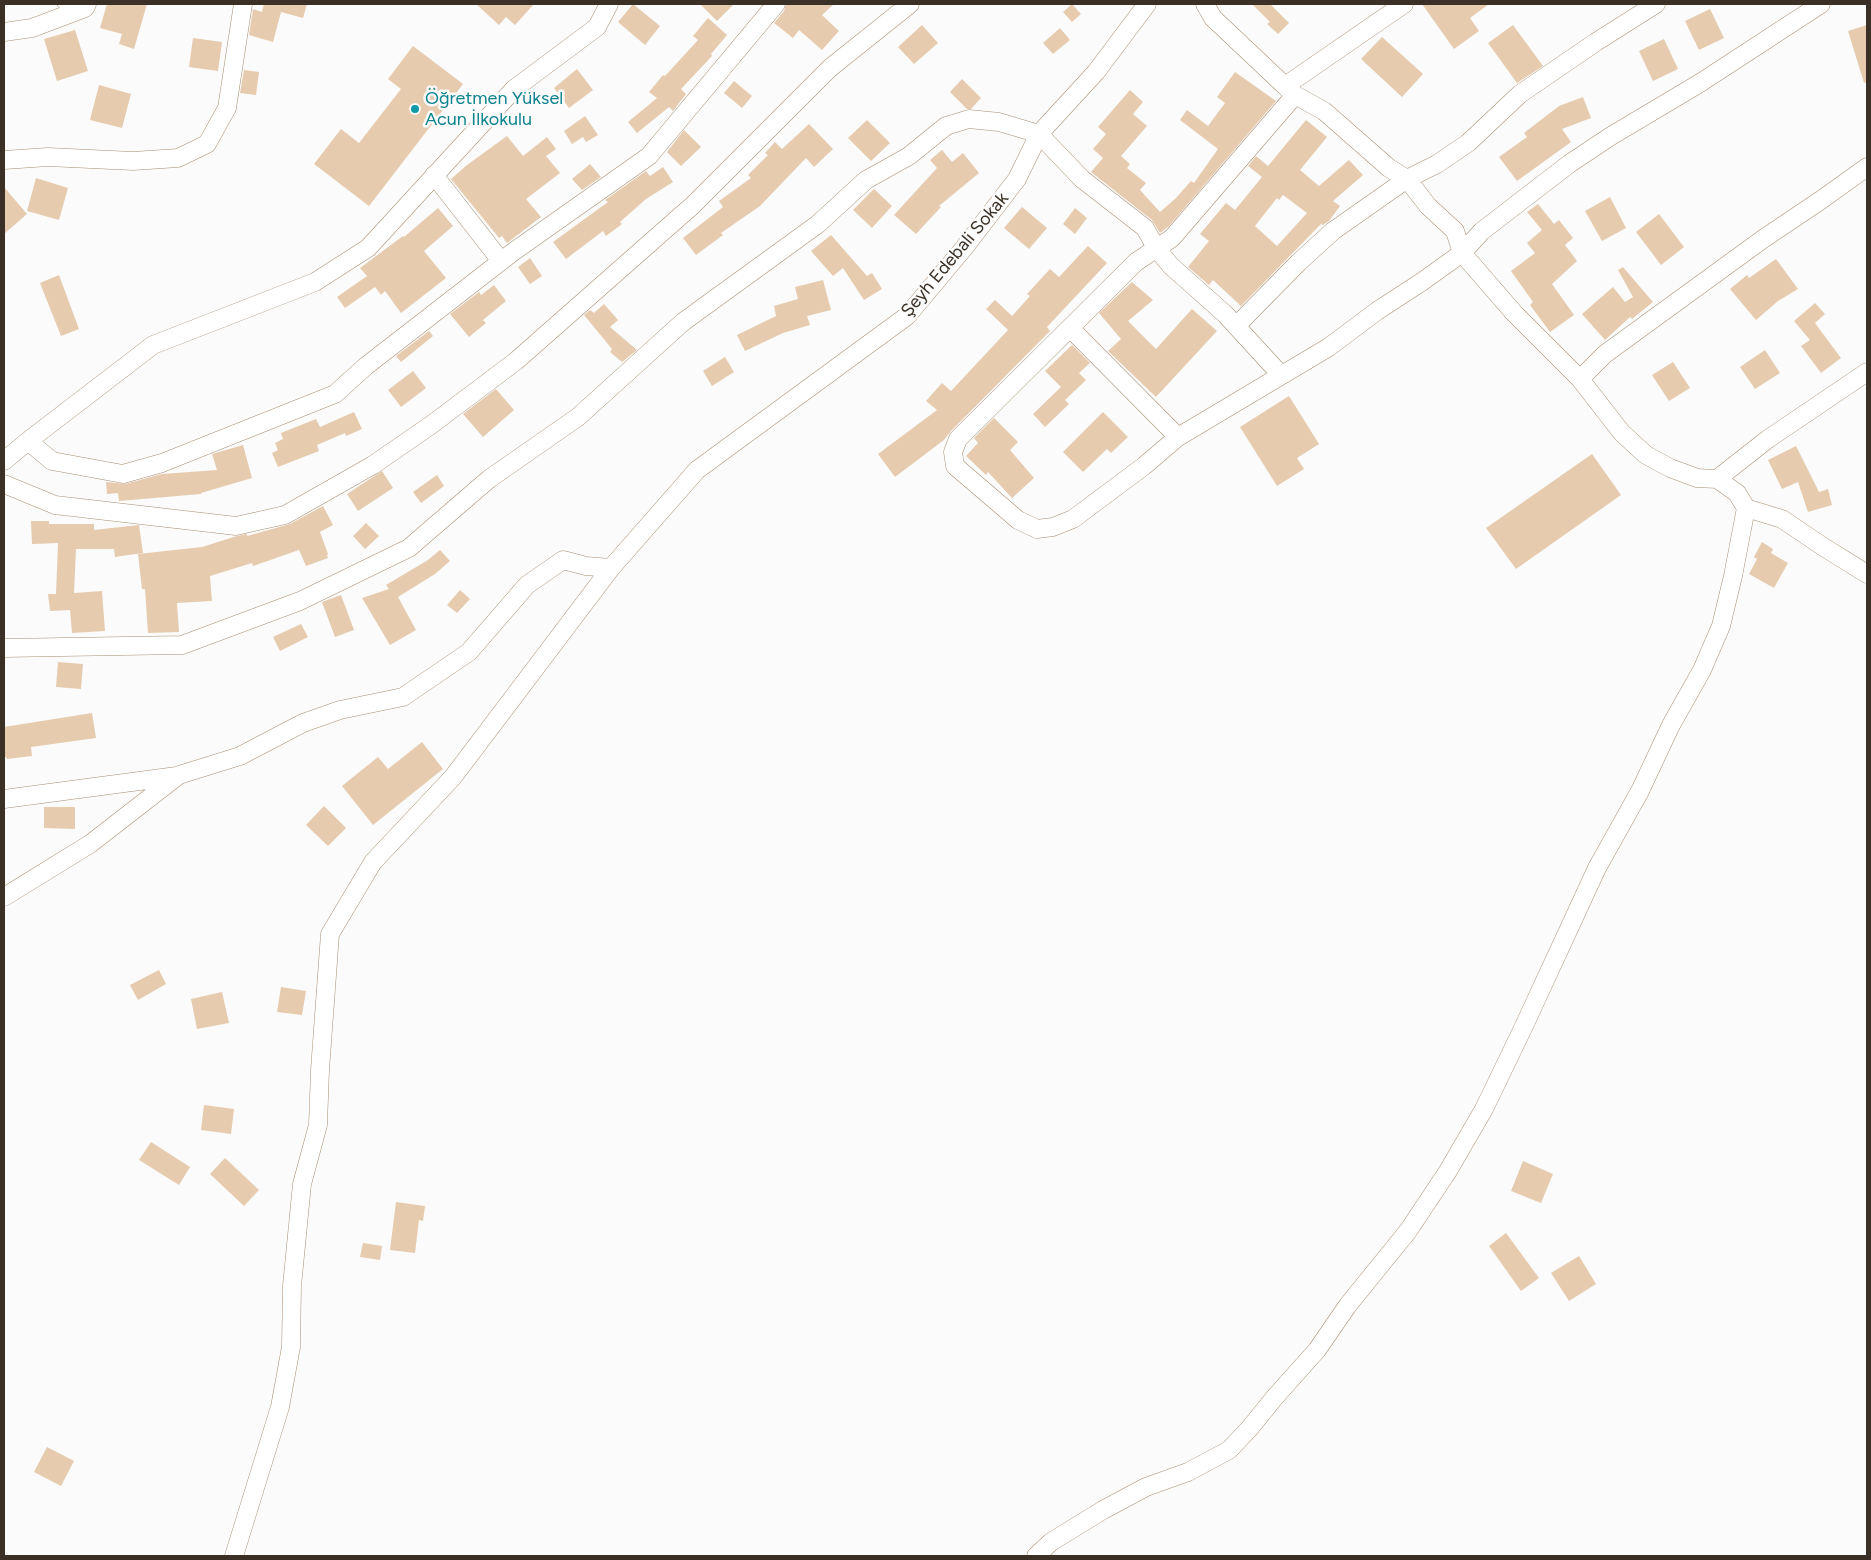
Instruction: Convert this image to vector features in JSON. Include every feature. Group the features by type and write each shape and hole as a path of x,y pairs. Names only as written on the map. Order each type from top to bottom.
{"street":[{"path":"4,160 48,157 133,161 178,158 207,144 227,108 243,4"},
{"path":"4,461 153,345 314,282 368,248 514,89 597,27 609,4"},
{"path":"28,441 52,461 123,474 162,463 335,394 366,366 501,261 649,156 776,4"},
{"path":"4,484 55,505 236,526 285,515 373,465 431,425 516,361 693,205 830,68 910,4"},
{"name":"Şeyh Edebali Sokak","path":"234,1556 280,1407 291,1347 292,1286 302,1184 318,1125 330,934 373,862 453,777 611,568 697,470 907,316 964,248 1017,179 1039,134 1096,72 1147,4"},
{"path":"1036,1556 1051,1542 1103,1510 1146,1487 1188,1472 1229,1450 1317,1350 1348,1305 1408,1231 1448,1171 1484,1109 1597,868 1640,791 1671,725 1702,670 1721,626 1746,508 1737,493 1717,479 1697,478 1670,468 1646,454 1622,433 1580,379 1514,312 1462,253 1456,231 1428,206 1407,179 1389,168 1324,111 1290,90 1213,18 1205,4"},
{"path":"1404,4 1290,90 1172,238 1136,262 958,439 953,452 955,466 1018,520 1037,529 1053,527 1073,519 1178,437 1329,347 1462,253 1482,231 1569,164 1611,136 1677,98 1821,4"},
{"path":"1236,326 1299,262 1333,231 1407,179 1437,164 1468,143 1520,94 1656,4"},
{"path":"4,32 32,28 86,6"},
{"path":"4,648 182,645 300,601 410,548 489,479 578,417 683,322 818,224 866,180 908,156 946,126 969,119 999,122 1039,134 1082,179 1145,228 1156,248 1171,266 1236,326 1281,374"},
{"path":"1580,379 1605,354 1867,166"},
{"path":"434,175 501,261"},
{"path":"1070,328 1178,437"},
{"path":"1717,479 1761,444 1867,372"},
{"path":"1746,508 1782,519 1867,574"},
{"path":"4,799 179,776 240,756 303,723 340,710 403,697 469,652 527,585 563,560 586,566 611,568"},
{"path":"4,897 90,844 179,776"}],"lane":[{"path":"62,4 86,6"}],"building":[{"path":"107,4 147,4 134,49 119,44 122,34 100,28"},
{"path":"264,4 307,4 303,18 281,12 273,42 249,35 253,9 262,12"},
{"path":"476,4 534,4 515,25 506,17 499,25"},
{"path":"633,4 660,26 645,45 618,22"},
{"path":"700,4 734,4 717,21"},
{"path":"786,4 834,4 822,15 839,31 822,50 799,30 793,38 774,23 784,11"},
{"path":"1072,4 1081,14 1072,22 1063,12"},
{"path":"1252,4 1270,4 1289,23 1278,34 1267,24 1270,22"},
{"path":"1422,4 1489,4 1470,18 1479,31 1454,49"},
{"path":"1710,9 1724,38 1699,50 1685,21"},
{"path":"708,18 727,35 711,54 712,56 681,89 686,94 673,111 669,107 637,133 628,122 657,98 649,92 698,40 693,36"},
{"path":"922,25 938,43 914,64 898,47"},
{"path":"1513,25 1543,66 1517,83 1488,43"},
{"path":"1867,25 1867,82 1864,83 1848,31"},
{"path":"1060,28 1070,40 1053,54 1043,43"},
{"path":"75,30 88,71 57,81 44,39"},
{"path":"1382,37 1423,74 1402,97 1361,59"},
{"path":"193,38 222,42 218,71 189,67"},
{"path":"1664,39 1678,69 1653,81 1639,51"},
{"name":"Öğretmen Yüksel Acun İlkokulu","path":"413,46 463,84 369,206 314,164 341,129 359,143 401,89 388,79"},
{"path":"577,69 593,90 569,108 554,88"},
{"path":"244,70 259,72 256,95 240,93"},
{"path":"1235,72 1276,101 1169,226 1160,233 1152,220 1091,172 1103,158 1093,149 1106,134 1098,127 1130,90 1143,102 1133,114 1147,126 1121,156 1130,164 1127,168 1146,183 1140,190 1160,212 1191,181 1194,183 1218,149 1180,120 1187,110 1208,126 1225,103 1217,97"},
{"path":"962,79 981,98 971,109 967,109 950,92"},
{"path":"734,81 752,96 742,108 724,93"},
{"path":"99,85 131,94 122,128 90,120"},
{"path":"1583,97 1591,118 1562,129 1571,142 1517,181 1499,157 1527,137 1524,133 1559,106"},
{"path":"585,116 598,135 586,142 583,137 572,144 564,131"},
{"path":"867,120 890,143 871,161 848,138"},
{"path":"1306,120 1327,137 1300,170 1319,186 1349,160 1363,175 1333,201 1340,206 1329,221 1323,225 1321,224 1241,306 1213,280 1209,285 1188,267 1209,241 1200,234 1226,203 1235,210 1262,177 1248,166 1256,156 1268,166","holes":["1283,195 1307,213 1277,246 1255,226 1277,198 1279,200"]},
{"path":"809,124 833,149 814,167 806,158 760,206 721,233 723,235 696,255 683,238 723,207 719,201 751,178 748,175 768,155 765,153 775,142 782,149"},
{"path":"684,130 701,147 681,166 667,152"},
{"path":"507,136 523,156 547,137 556,149 546,156 560,173 526,199 541,217 507,243 502,236 499,238 451,179"},
{"path":"942,150 952,162 963,153 979,173 939,206 941,207 916,234 894,215 937,168 930,160"},
{"path":"590,164 601,177 582,190 572,179"},
{"path":"663,167 673,182 646,199 620,222 622,224 606,236 603,231 566,259 553,242 608,202 605,200 646,171 650,176"},
{"path":"36,178 68,188 59,220 27,211"},
{"path":"4,187 27,214 4,234"},
{"path":"874,189 892,206 872,228 853,210"},
{"path":"1610,197 1626,228 1602,241 1585,211"},
{"path":"1538,204 1554,224 1559,220 1573,238 1565,245 1577,261 1552,284 1574,315 1550,332 1530,305 1533,302 1511,271 1535,253 1527,243 1542,230 1527,212"},
{"path":"1022,207 1047,228 1029,249 1004,228"},
{"path":"438,208 453,226 424,251 446,278 401,313 385,291 381,295 375,287 345,308 337,297 367,276 360,268 404,237"},
{"path":"1075,208 1087,218 1075,234 1063,224"},
{"path":"1659,214 1684,247 1661,265 1636,232"},
{"path":"831,235 867,276 872,273 882,289 864,300 843,268 833,276 811,251"},
{"path":"1088,246 1107,263 1047,327 1050,331 944,440 895,477 878,454 937,410 926,401 942,383 951,391 1008,330 986,309 995,300 1012,316 1030,296 1027,294 1050,269 1059,277"},
{"path":"530,258 542,276 530,284 518,267"},
{"path":"1776,259 1798,289 1778,301 1756,320 1730,289 1747,275 1749,278"},
{"path":"1623,267 1653,302 1632,319 1630,317 1605,340 1582,314 1613,287 1625,302 1633,297 1618,270"},
{"path":"59,275 79,329 61,336 40,283"},
{"path":"823,280 831,310 807,316 810,325 783,333 745,351 737,335 776,316 774,306 798,299 795,287"},
{"path":"1132,282 1153,300 1128,321 1156,349 1192,309 1217,331 1156,397 1108,351 1121,339 1099,313"},
{"path":"494,285 506,301 483,320 486,323 469,337 450,314 479,292 481,295"},
{"path":"1815,303 1825,314 1815,323 1841,358 1821,373 1801,346 1810,340 1794,321"},
{"path":"604,304 618,320 610,327 637,350 622,362 610,352 612,349 584,315 590,310 594,313"},
{"path":"429,331 433,336 401,362 396,356"},
{"path":"1072,345 1090,363 1079,373 1086,380 1065,400 1069,404 1045,427 1033,414 1061,387 1045,371"},
{"path":"1765,350 1780,373 1755,389 1740,367"},
{"path":"725,357 734,372 712,386 703,371"},
{"path":"1673,362 1690,388 1669,401 1652,375"},
{"path":"413,371 426,388 401,407 388,390"},
{"path":"496,389 514,410 483,437 463,414"},
{"path":"1289,396 1319,444 1297,458 1304,469 1277,486 1240,427"},
{"path":"354,412 362,429 346,436 345,433 317,445 319,451 278,467 272,453 278,450 275,443 283,439 281,433 316,419 320,427"},
{"path":"1103,412 1128,437 1111,453 1107,449 1083,472 1063,452"},
{"path":"994,418 1018,442 1010,450 1034,478 1012,498 988,472 986,475 966,456 978,443 974,438"},
{"path":"243,445 252,478 201,494 119,501 118,493 107,494 106,482 125,484 162,474 217,470 212,454"},
{"path":"1796,446 1819,492 1828,489 1832,505 1808,512 1798,482 1782,489 1768,460"},
{"path":"1592,454 1621,495 1516,569 1486,528"},
{"path":"382,471 393,488 358,511 347,494"},
{"path":"437,475 444,486 421,503 413,492"},
{"path":"323,506 333,525 320,532 328,558 306,566 299,550 253,566 252,563 210,576 212,601 177,603 179,632 148,633 145,589 142,589 138,554 202,547 237,536 247,534 247,536 290,524"},
{"path":"31,521 49,521 49,524 94,524 94,530 139,525 143,553 115,557 114,549 76,549 74,593 102,591 105,631 72,633 70,610 50,611 48,594 56,594 58,543 32,544"},
{"path":"366,523 379,536 365,549 353,536"},
{"path":"1762,542 1773,549 1771,553 1788,563 1774,588 1749,574 1757,559 1754,557"},
{"path":"440,550 450,561 435,574 398,597 416,630 390,645 362,598 389,589 386,585 428,560"},
{"path":"460,590 470,599 457,613 447,605"},
{"path":"341,595 354,630 335,637 322,602"},
{"path":"301,624 308,637 280,651 273,637"},
{"path":"58,662 83,664 81,689 56,687"},
{"path":"92,713 96,738 31,747 32,756 7,759 4,757 4,727"},
{"path":"422,742 443,769 373,825 342,786 378,757 388,769"},
{"path":"324,806 346,828 328,846 306,825"},
{"path":"44,807 75,807 75,829 44,828"},
{"path":"159,970 166,984 138,1000 130,985"},
{"path":"281,987 306,991 302,1015 277,1012"},
{"path":"222,992 229,1023 197,1029 191,999"},
{"path":"204,1105 234,1109 231,1134 201,1130"},
{"path":"151,1142 190,1167 179,1185 139,1160"},
{"path":"225,1158 259,1190 244,1206 210,1174"},
{"path":"1523,1161 1553,1174 1541,1203 1511,1191"},
{"path":"396,1202 425,1206 423,1221 419,1220 415,1253 390,1250"},
{"path":"1506,1233 1539,1278 1521,1291 1489,1246"},
{"path":"363,1243 382,1246 380,1260 360,1257"},
{"path":"1579,1256 1596,1284 1569,1301 1551,1273"},
{"path":"47,1447 74,1461 61,1486 34,1472"}],"place":[{"name":"Öğretmen Yüksel Acun İlkokulu","path":"415,109"}]}
